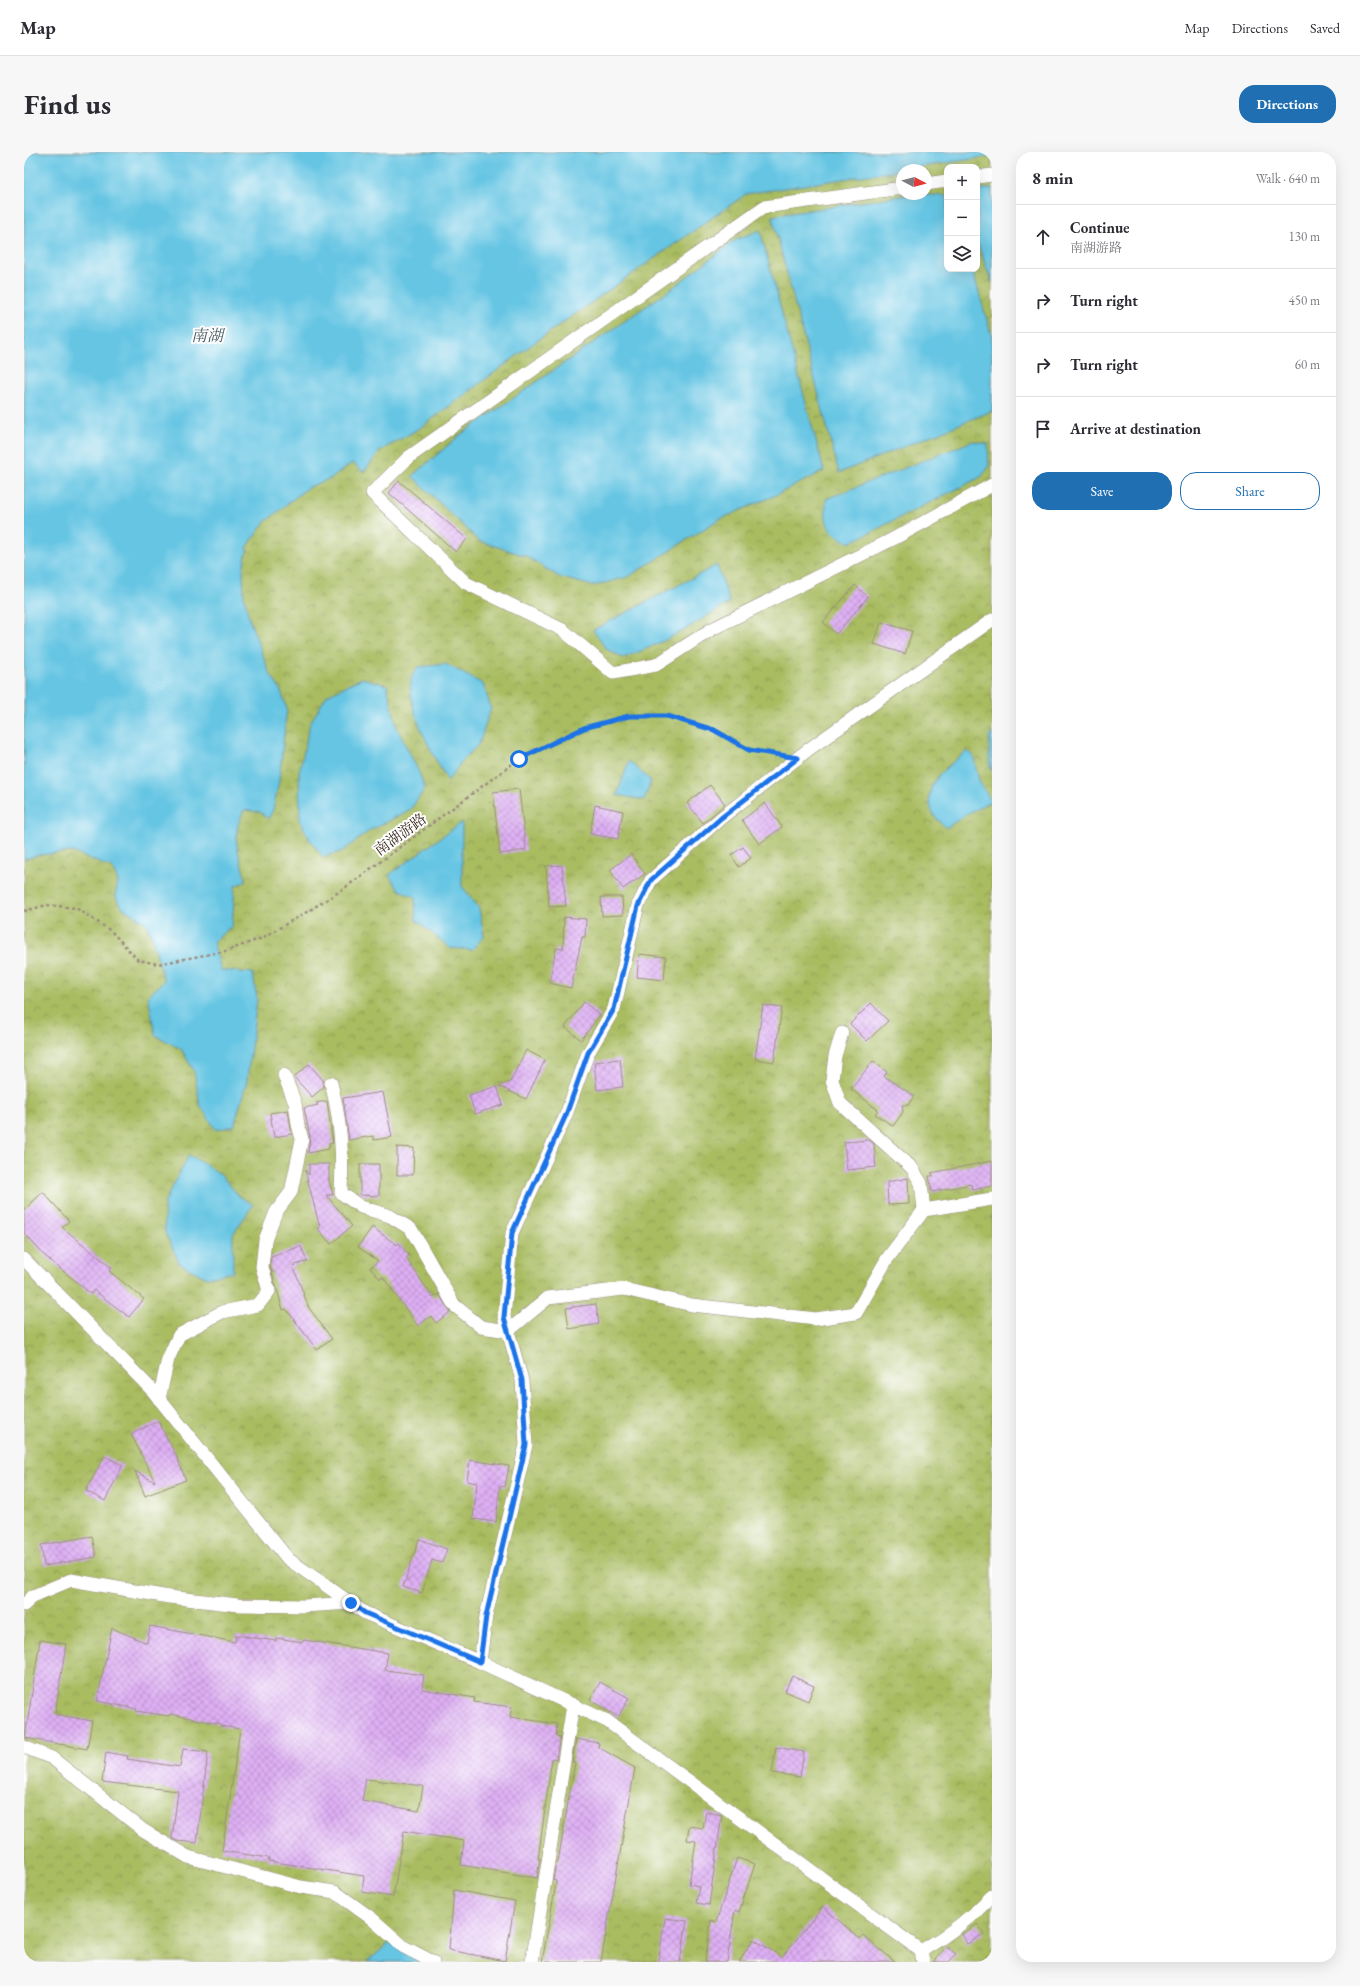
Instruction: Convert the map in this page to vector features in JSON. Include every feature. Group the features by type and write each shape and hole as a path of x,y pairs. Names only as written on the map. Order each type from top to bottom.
{"street":[{"path":"980,177 992,175"},
{"path":"932,183 944,181"},
{"path":"896,189 764,207 409,456 372,493 466,583 563,630 613,673 656,665 712,629 893,539 992,485"},
{"path":"480,1662 486,1616 526,1445 522,1380 504,1317 512,1233 566,1115 588,1053 614,1009 638,906 651,880 721,818 798,758 992,620"},
{"path":"331,1083 342,1132 343,1159 341,1193 361,1206 390,1216 410,1229 454,1305 482,1327 508,1331 548,1298 624,1289 692,1305 816,1319 856,1313 887,1259 924,1210 921,1183 912,1168 840,1103 832,1080 835,1056 842,1033"},
{"path":"159,1398 168,1359 179,1335 222,1312 258,1305 269,1291 262,1267 265,1240 276,1212 291,1192 302,1139 298,1125 295,1103 284,1076"},
{"path":"924,1210 992,1199"},
{"path":"24,1259 159,1398 288,1559 365,1613 480,1662 607,1721 922,1957 992,1896"},
{"path":"24,1605 33,1596 71,1580 169,1597 238,1605 304,1606 351,1603"},
{"path":"532,1962 573,1705"},
{"path":"24,1747 52,1758 143,1830 188,1856 301,1887 335,1892 371,1918 404,1947 433,1962"}],"path":[{"name":"南湖游路","path":"24,911 47,904 76,908 111,931 138,960 158,964 226,951 262,938 310,910 342,890 519,759 584,728 629,716 667,716 714,730 749,750 798,758"}],"green space":[{"path":"24,152 992,152 992,1962 24,1962"}],"water":[{"name":"南湖","path":"24,152 992,152 992,156 932,165 932,164 896,164 896,171 746,194 538,340 420,428 380,451 364,472 352,463 332,478 307,488 264,523 248,546 243,570 244,597 250,621 269,672 281,691 287,708 279,781 273,810 268,819 260,812 244,810 237,829 237,845 246,881 235,886 232,926 213,942 221,970 253,973 257,999 247,1081 234,1126 216,1130 200,1105 194,1071 181,1049 155,1035 148,996 164,981 152,937 146,923 121,907 115,895 118,881 112,868 72,852 39,855 24,859"},
{"path":"992,188 992,283 980,250 980,190"},
{"path":"932,195 944,196 944,272 973,272 992,337 992,411 839,473 772,216 896,197 896,200 932,200"},
{"path":"760,230 824,471 776,495 718,520 628,577 593,586 559,577 526,556 479,541 412,476 460,435 671,289 735,240"},
{"path":"973,441 988,444 989,467 981,477 849,543 835,534 828,526 826,499"},
{"path":"717,565 730,603 672,637 623,658 606,649 593,630"},
{"path":"446,664 483,684 491,708 479,744 462,761 448,781 422,732 413,705 411,692 411,678 418,667"},
{"path":"362,678 387,685 397,728 418,770 425,788 411,809 369,831 343,851 323,857 310,840 300,821 299,773 310,723 327,695"},
{"path":"992,733 992,772 989,764 989,736"},
{"path":"967,751 973,755 979,781 991,801 967,814 946,828 933,814 930,803 932,785 937,777 951,763"},
{"path":"629,761 651,781 644,800 617,795"},
{"path":"462,822 462,886 479,908 484,936 472,950 450,948 416,920 415,897 399,890 389,875"},
{"path":"189,1155 219,1173 239,1196 253,1205 233,1234 233,1272 207,1278 180,1264 165,1233 164,1203"},
{"path":"389,1943 424,1962 367,1962"}],"building":[{"path":"399,481 467,539 456,552 389,493"},
{"path":"855,585 868,597 836,634 823,622"},
{"path":"881,622 912,631 905,654 874,644"},
{"path":"710,785 725,804 703,823 687,803"},
{"path":"519,789 526,850 500,854 493,792"},
{"path":"765,803 782,827 759,844 742,820"},
{"path":"595,805 623,811 618,839 590,834"},
{"path":"743,847 751,858 739,867 731,855"},
{"path":"631,854 645,874 623,889 610,870"},
{"path":"562,865 566,906 549,907 546,866"},
{"path":"601,897 622,897 623,915 602,916"},
{"path":"564,917 586,919 585,937 582,937 571,988 549,983 556,948 563,949"},
{"path":"639,954 666,957 664,980 637,977"},
{"path":"584,1002 600,1015 581,1040 565,1027"},
{"path":"871,1003 888,1021 867,1041 850,1024"},
{"path":"763,1005 782,1008 774,1062 755,1059"},
{"path":"526,1050 545,1060 526,1099 499,1086 510,1082"},
{"path":"620,1059 623,1087 597,1090 594,1062"},
{"path":"873,1061 887,1072 884,1076 914,1096 908,1105 902,1105 903,1112 893,1126 875,1114 878,1110 851,1089"},
{"path":"309,1064 323,1080 324,1087 312,1097 294,1077"},
{"path":"497,1086 503,1105 475,1114 469,1095"},
{"path":"383,1092 392,1137 374,1140 373,1136 349,1140 343,1098"},
{"path":"327,1101 333,1143 329,1144 329,1149 308,1153 310,1137 304,1108 318,1105 316,1103"},
{"path":"288,1110 292,1134 274,1137 270,1113"},
{"path":"869,1140 874,1144 876,1167 847,1170 844,1142"},
{"path":"397,1147 414,1148 413,1175 397,1175"},
{"path":"992,1161 992,1186 972,1190 971,1184 932,1192 929,1176 934,1176 931,1173"},
{"path":"309,1164 329,1164 329,1181 333,1195 326,1195 352,1226 331,1244 318,1229 320,1228 305,1170 309,1175"},
{"path":"360,1164 379,1164 379,1196 360,1195"},
{"path":"908,1178 909,1204 888,1205 887,1182"},
{"path":"43,1192 69,1221 62,1227 112,1268 109,1271 144,1299 129,1317 94,1290 91,1294 44,1255 24,1233 24,1210"},
{"path":"372,1227 397,1245 399,1243 409,1255 406,1258 433,1298 439,1294 450,1312 436,1323 431,1316 418,1326 383,1277 380,1279 370,1268 378,1261 358,1247"},
{"path":"301,1246 307,1261 293,1266 309,1308 332,1339 317,1350 286,1309 283,1310 270,1266 271,1257"},
{"path":"596,1304 599,1324 569,1329 566,1308"},
{"path":"158,1421 175,1453 186,1480 145,1496 135,1471 155,1482 131,1434"},
{"path":"104,1456 123,1465 105,1501 86,1491"},
{"path":"470,1460 509,1466 505,1487 500,1486 496,1522 473,1519 477,1483 467,1481"},
{"path":"92,1536 96,1557 44,1566 41,1545"},
{"path":"419,1539 447,1549 442,1563 432,1560 422,1593 403,1587"},
{"path":"150,1626 235,1642 236,1635 276,1641 276,1638 303,1642 304,1640 388,1653 385,1670 424,1675 422,1689 475,1698 474,1702 512,1707 510,1717 557,1724 556,1736 560,1737 556,1759 552,1758 538,1859 540,1859 537,1878 461,1865 464,1841 404,1831 393,1897 362,1892 364,1876 268,1861 269,1858 222,1851 240,1729 220,1726 221,1724 170,1714 169,1716 136,1711 137,1709 97,1701 112,1628 147,1643","holes":["366,1779 423,1786 419,1811 362,1801"]},
{"path":"40,1640 66,1644 55,1714 92,1721 87,1749 25,1738"},
{"path":"792,1676 814,1686 808,1701 785,1691"},
{"path":"600,1682 629,1698 618,1717 590,1700"},
{"path":"576,1739 599,1743 598,1747 635,1768 601,1962 542,1962 556,1884 556,1881 553,1880 556,1862 558,1862 575,1762 572,1762"},
{"path":"776,1747 804,1752 800,1777 772,1773"},
{"path":"183,1749 208,1752 197,1843 176,1841 172,1838 178,1791 102,1782 106,1752 128,1756 127,1759 180,1767"},
{"path":"706,1812 722,1815 709,1905 696,1903 699,1886 689,1884 696,1841 687,1840 689,1826 703,1828"},
{"path":"737,1858 755,1864 739,1912 735,1910 727,1962 705,1962 711,1920 716,1922"},
{"path":"454,1890 515,1901 505,1961 449,1950"},
{"path":"823,1907 860,1939 863,1935 895,1962 739,1962 753,1939 782,1957"},
{"path":"665,1918 687,1921 680,1962 658,1962"},
{"path":"978,1924 984,1934 967,1944 962,1934"},
{"path":"947,1946 956,1954 949,1962 933,1962"}],"route":[{"path":"351,1603 365,1613 480,1662 486,1616 526,1445 522,1380 504,1317 512,1233 566,1115 588,1053 614,1009 638,906 651,880 721,818 798,758 749,750 714,730 667,716 629,716 584,728 519,759"}]}
